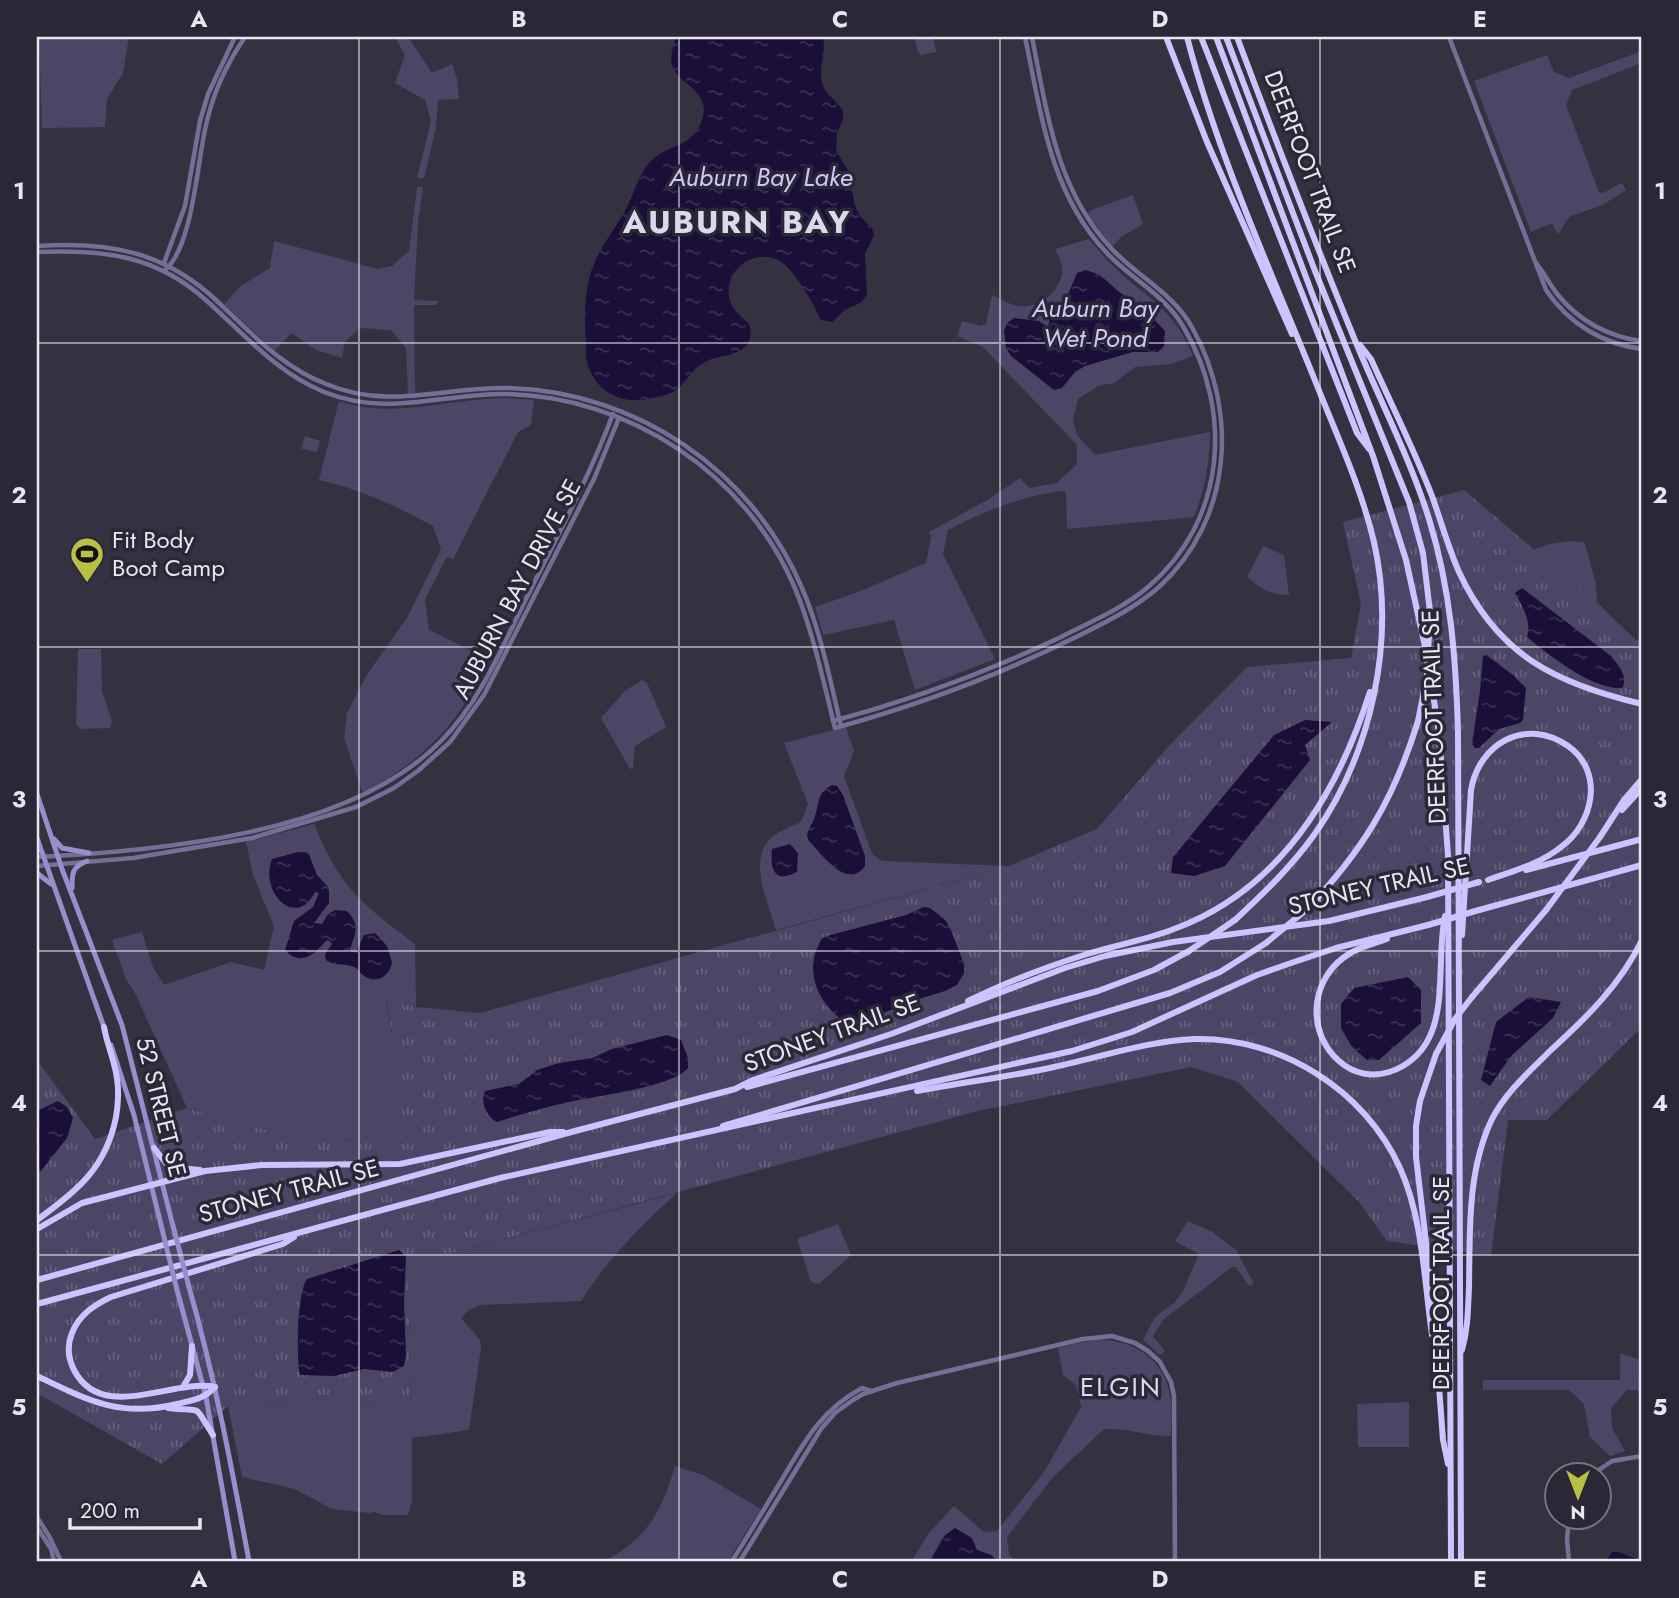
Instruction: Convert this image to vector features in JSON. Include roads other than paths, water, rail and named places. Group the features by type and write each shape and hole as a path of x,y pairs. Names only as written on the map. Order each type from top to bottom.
{"highway":[{"path":"1166,37 1206,142 1304,361 1309,366"},
{"path":"735,1090 1098,991 1154,970 1189,951 1235,920 1267,890 1315,833 1342,788 1366,728 1377,670 1381,610 1374,544 1358,489 1219,143 1187,37"},
{"path":"1201,37 1357,433 1373,456"},
{"name":"DEERFOOT TRAIL SE","path":"1216,37 1373,456 1406,560 1432,681 1445,799 1448,900 1451,1561"},
{"path":"701,1132 1170,993 1220,972 1266,943 1306,910 1343,870 1378,820 1405,763 1418,721 1427,676 1430,612 1423,553 1409,502 1320,284 1226,37"},
{"name":"DEERFOOT TRAIL SE","path":"1237,37 1353,337 1417,484 1437,549 1448,598 1457,686 1461,1561"},
{"path":"1353,337 1371,359 1432,495 1460,573 1482,612 1516,649 1558,678 1592,692 1642,704"},
{"path":"944,1013 1052,966 1088,953 1162,934 1192,922 1254,884 1288,851 1323,802 1357,733 1377,670"},
{"path":"1459,956 1465,906 1471,790 1477,769 1485,755 1509,737 1537,734 1567,746 1577,754 1590,783 1590,803 1584,822 1569,841 1554,853 1488,880"},
{"path":"1601,836 1612,817 1642,779"},
{"path":"1451,1476 1443,1440 1436,1342 1416,1157 1416,1126 1420,1101 1436,1054 1455,1019 1546,910 1601,836 1642,788"},
{"name":"STONEY TRAIL SE","path":"37,1280 575,1131 735,1090 753,1080 1065,968 1124,951 1173,942 1304,926 1427,897 1642,839"},
{"name":"STONEY TRAIL SE","path":"37,1304 500,1178 888,1093 1103,1042 1166,1018 1275,969 1336,948 1642,865"},
{"path":"1426,925 1352,952 1335,964 1325,977 1317,1005 1318,1027 1331,1052 1348,1067 1367,1073 1395,1071 1413,1061 1426,1044 1437,1010 1442,928 1448,900"},
{"path":"1460,1358 1467,1332 1471,1203 1475,1172 1492,1120 1514,1087 1612,990 1641,943"},
{"path":"37,1220 62,1202 90,1176 107,1147 118,1107 118,1082 104,1027"},
{"path":"888,1093 1033,1071 1133,1048 1183,1040 1237,1042 1296,1062 1327,1080 1358,1106 1387,1144 1399,1167 1417,1226 1432,1335 1436,1342"},
{"path":"37,1229 82,1203 205,1171 262,1166 400,1164 551,1132 575,1131"},
{"path":"154,1148 170,1167 205,1171"},
{"path":"37,1376 77,1396 110,1408 162,1408 206,1397 215,1387 202,1384 146,1396 122,1397 101,1393 88,1386 78,1378 68,1352 76,1323 88,1311 111,1297 283,1244 300,1233"},
{"path":"181,1389 190,1375 192,1346"},
{"path":"162,1408 197,1409 213,1435"}],"main road":[{"name":"52 STREET SE","path":"37,794 60,863 122,1026 215,1387 232,1463 249,1561"},
{"path":"51,835 62,848 89,852"},
{"name":"52 STREET SE","path":"37,838 40,857 46,865 126,1088 206,1397 235,1561"},
{"path":"72,895 73,870 87,861"},
{"path":"37,873 54,887"}],"street":[{"path":"164,271 164,263 185,206 200,121 208,94 235,37"},
{"path":"164,271 170,266 190,213 210,108 225,72 245,37"},
{"path":"833,721 896,703 984,671 1057,639 1124,604 1151,585 1176,558 1197,525 1209,494 1215,463 1216,429 1211,394 1195,350 1169,307 1108,255 1074,210 1050,155 1025,37"},
{"path":"37,252 76,250 107,253 164,271 196,291 275,364 306,384 334,396 394,405 469,396 527,395 577,404 613,415 668,442 731,492 766,535 801,604 835,728 904,707 998,673 1074,638 1136,605 1166,580 1184,558 1206,522 1217,488 1223,454 1222,417 1200,343 1177,306 1111,249 1076,199 1057,153 1032,37"},
{"path":"1449,37 1546,290 1553,301 1577,324 1618,344 1642,349"},
{"path":"37,246 76,244 111,247 145,255 164,263 216,299 284,362 343,391 396,398 473,389 529,389 578,397 622,411 668,434 700,456 738,489 770,530 791,564 808,601 841,726"},
{"path":"1534,260 1560,298 1581,318 1610,333 1642,341"},
{"name":"AUBURN BAY DRIVE SE","path":"40,857 186,843 251,831 344,804 374,791 423,759 461,717 483,682 583,487 615,409"},
{"name":"AUBURN BAY DRIVE SE","path":"37,866 156,855 252,838 369,801 394,788 425,765 457,733 484,695 594,479 622,411"},
{"path":"740,1561 821,1429 835,1413 863,1394 897,1383 1083,1339 1112,1336 1142,1347 1156,1357 1171,1382 1174,1396 1175,1561"},
{"path":"732,1561 807,1437 821,1420 843,1398 862,1388 872,1391"},
{"path":"1610,1462 1642,1456"},
{"path":"37,1517 61,1561"},
{"path":"37,1527 51,1549 54,1561"},
{"path":"1568,1532 1569,1561"}],"water":[{"name":"Auburn Bay Lake","path":"676,37 823,37 822,82 843,111 843,120 837,132 836,151 848,170 855,206 872,228 874,235 865,254 867,294 862,302 845,310 832,322 821,320 801,284 785,265 775,259 754,258 737,270 729,289 731,305 750,326 750,337 745,347 736,353 700,365 671,393 630,400 610,394 602,388 590,370 586,359 587,287 597,257 626,209 646,167 656,156 690,138 700,125 703,105 700,97 673,68 672,52"},
{"name":"Auburn Bay Wet Pond","path":"1086,270 1100,275 1149,314 1165,331 1164,346 1158,352 1133,352 1085,366 1075,372 1062,388 1054,390 1011,356 1006,348 1004,331 1007,323 1014,318 1039,321 1048,327 1051,314 1067,297 1077,273"},
{"path":"1522,588 1611,656 1623,675 1622,688 1610,687 1585,677 1559,662 1527,637 1527,619 1515,593"},
{"path":"1483,655 1487,655 1526,688 1523,720 1499,729 1479,748 1475,748 1472,744"},
{"path":"1305,720 1332,722 1305,745 1310,760 1225,866 1194,876 1171,873 1173,857 1274,735"},
{"path":"832,785 837,786 843,795 865,856 865,866 858,873 843,873 835,868 807,836 820,796"},
{"path":"790,844 798,853 797,872 778,875 773,868 772,849"},
{"path":"308,852 317,875 329,888 329,903 314,923 322,924 328,914 335,910 347,911 355,925 350,950 352,952 356,952 364,935 375,933 387,946 392,962 388,972 381,978 368,978 354,967 326,961 325,954 332,944 327,940 308,957 297,958 285,950 294,921 313,907 319,893 315,892 307,903 298,908 290,907 275,894 269,871 272,859"},
{"path":"924,907 938,914 951,930 964,964 964,973 957,985 867,1020 843,1021 825,1003 815,982 814,960 823,937 906,915"},
{"path":"1408,977 1421,990 1421,1023 1379,1060 1367,1060 1352,1047 1341,1028 1341,1004 1354,988"},
{"path":"1529,997 1561,1002 1553,1018 1511,1056 1490,1086 1481,1080 1496,1022"},
{"path":"667,1035 681,1040 688,1058 688,1068 666,1081 556,1105 497,1122 485,1108 485,1091 519,1084 537,1070 559,1063 592,1058 612,1049"},
{"path":"58,1101 67,1107 73,1118 67,1138 37,1176 37,1111"},
{"path":"399,1250 406,1256 404,1366 393,1372 364,1369 334,1376 300,1375 298,1326 301,1297 307,1279"},
{"path":"955,1528 972,1538 977,1550 998,1561 930,1561 944,1536"},
{"path":"1612,1552 1619,1552 1642,1561 1606,1561"}],"place":[{"name":"Fit Body Boot Camp","path":"87,584"}],"district":[{"name":"AUBURN BAY","path":"737,222"},
{"name":"ELGIN","path":"1121,1387"}]}
